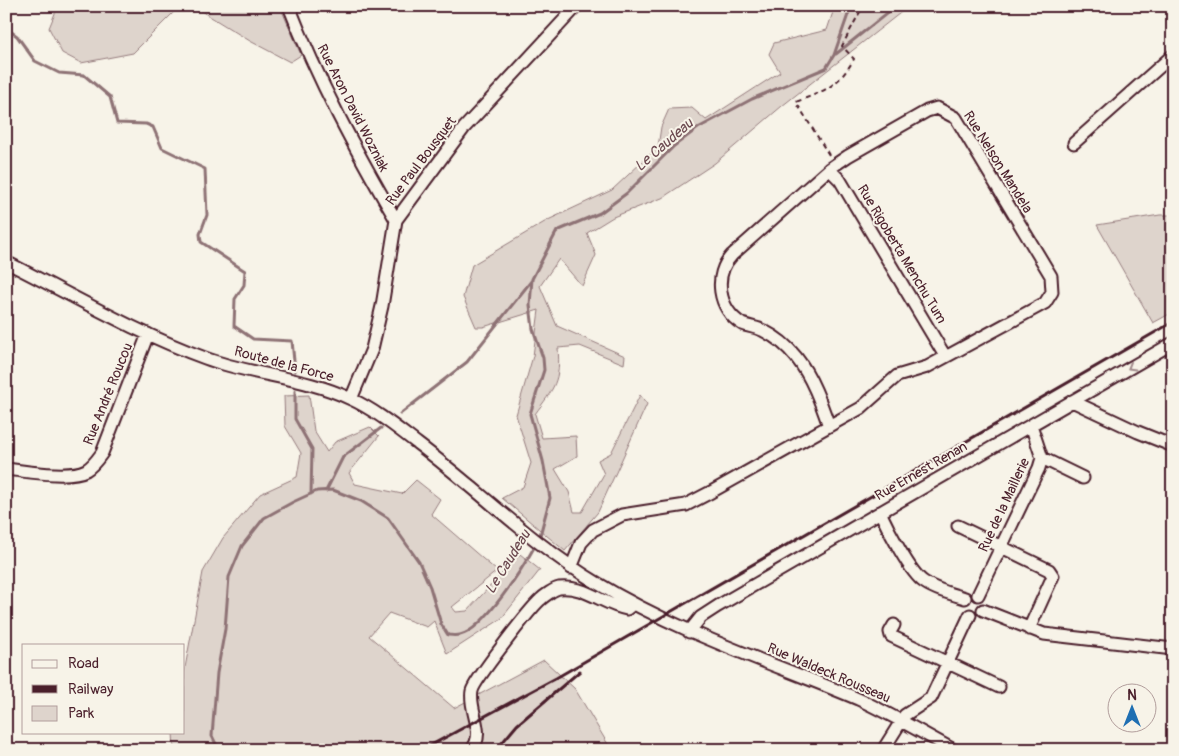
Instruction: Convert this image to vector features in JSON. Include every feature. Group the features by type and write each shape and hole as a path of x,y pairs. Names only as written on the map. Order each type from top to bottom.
{"street":[{"name":"Rue Aron David Wozniak","path":"289,6 307,54 359,156 396,220"},
{"name":"Rue Paul Bousquet","path":"351,399 372,349 382,306 396,220 464,128 577,6"},
{"path":"1074,143 1173,55"},
{"name":"Rue Nelson Mandela","path":"571,568 581,543 593,530 622,515 686,505 829,426 861,408 897,376 927,367 1045,302 1052,292 1051,276 956,118 937,108 927,111 832,167 725,262 720,276 720,286 728,311 743,324 764,330 781,342 797,358 820,400 829,426"},
{"name":"Rue Rigoberta Menchu Tum","path":"832,167 945,356"},
{"name":"Route de la Force","path":"6,262 148,334 207,359 260,374 323,388 351,399 383,418 452,469 529,536 571,568 632,604"},
{"name":"Rue André Roucou","path":"6,469 66,474 84,471 95,464 102,453 148,334"},
{"name":"Rue Ernest Renan","path":"689,632 701,617 718,606 1173,343"},
{"path":"1072,401 1173,446"},
{"name":"Rue de la Maillerie","path":"978,595 1039,468 1042,458 1031,425"},
{"path":"1042,458 1083,478"},
{"path":"880,512 913,572 924,582 944,592 965,598"},
{"path":"958,526 1050,570 1053,576 1029,629"},
{"path":"471,750 475,746 478,732 472,705 472,691 481,675 540,599 558,588 576,588 595,595 616,608 627,609 632,604"},
{"path":"970,594 978,595 984,603 983,610 977,614 970,615 963,608 965,598 970,594"},
{"name":"Rue Waldeck Rousseau","path":"632,604 689,632 860,700 954,750"},
{"path":"983,610 1044,634 1173,649"},
{"path":"883,750 905,715 931,698 970,615"},
{"path":"894,626 890,632 891,636 999,687"}],"path":[{"path":"832,167 796,102 835,85 846,74 854,59 842,46 863,6"}],"green space":[{"path":"58,6 180,6 133,53 81,63 62,53 49,28"},
{"path":"193,6 280,6 301,55 290,62 250,41"},
{"path":"835,6 909,6 782,106 715,163 662,198 613,217 587,233 596,255 582,286 559,259 540,286 557,326 625,356 624,364 580,346 558,348 559,359 555,384 535,414 542,438 576,436 577,456 555,469 569,492 574,512 582,512 604,474 598,460 611,453 640,395 647,404 598,512 565,551 502,498 523,487 531,463 516,415 533,356 539,310 483,327 476,327 463,297 472,265 548,220 612,190 658,147 661,127 669,109 692,108 706,120 780,72 769,54 774,43 827,30"},
{"path":"1160,215 1173,215 1173,312 1153,323 1097,225"},
{"path":"309,395 314,431 327,452 335,442 370,427 379,436 349,473 355,484 402,494 416,480 440,499 431,514 497,571 452,607 456,612 467,611 520,554 540,570 501,619 447,654 434,621 427,627 389,613 369,636 454,708 544,660 575,689 609,746 608,750 174,750 173,734 185,734 185,668 203,572 223,538 260,494 297,477 301,453 285,426 284,396"}],"waterway":[{"name":"Le Caudeau","path":"539,539 550,498 543,461 530,414 544,370 543,358 533,329 530,305 532,279 557,231 600,213 627,193 674,146 698,128 752,99 826,68 834,55 851,6"},
{"name":"Le Caudeau","path":"836,54 896,6"},
{"path":"6,28 17,36 35,61 59,73 84,75 110,97 117,123 146,124 153,127 162,148 205,169 207,215 200,234 201,242 245,271 244,285 235,299 234,326 253,339 292,341 295,371"},
{"name":"Le Caudeau","path":"400,414 467,362 532,280"},
{"path":"295,391 295,419 312,449 311,494"},
{"name":"Le Caudeau","path":"326,491 343,457 381,428"},
{"name":"Le Caudeau","path":"219,750 212,736 217,673 225,629 229,577 242,546 264,518 317,491 333,490 361,501 388,518 419,562 430,587 441,624 448,635 460,635 470,631 480,622 502,596 536,544"}],"railway":[{"path":"422,750 556,678 1173,322"},
{"path":"496,750 517,725 580,671"}]}
